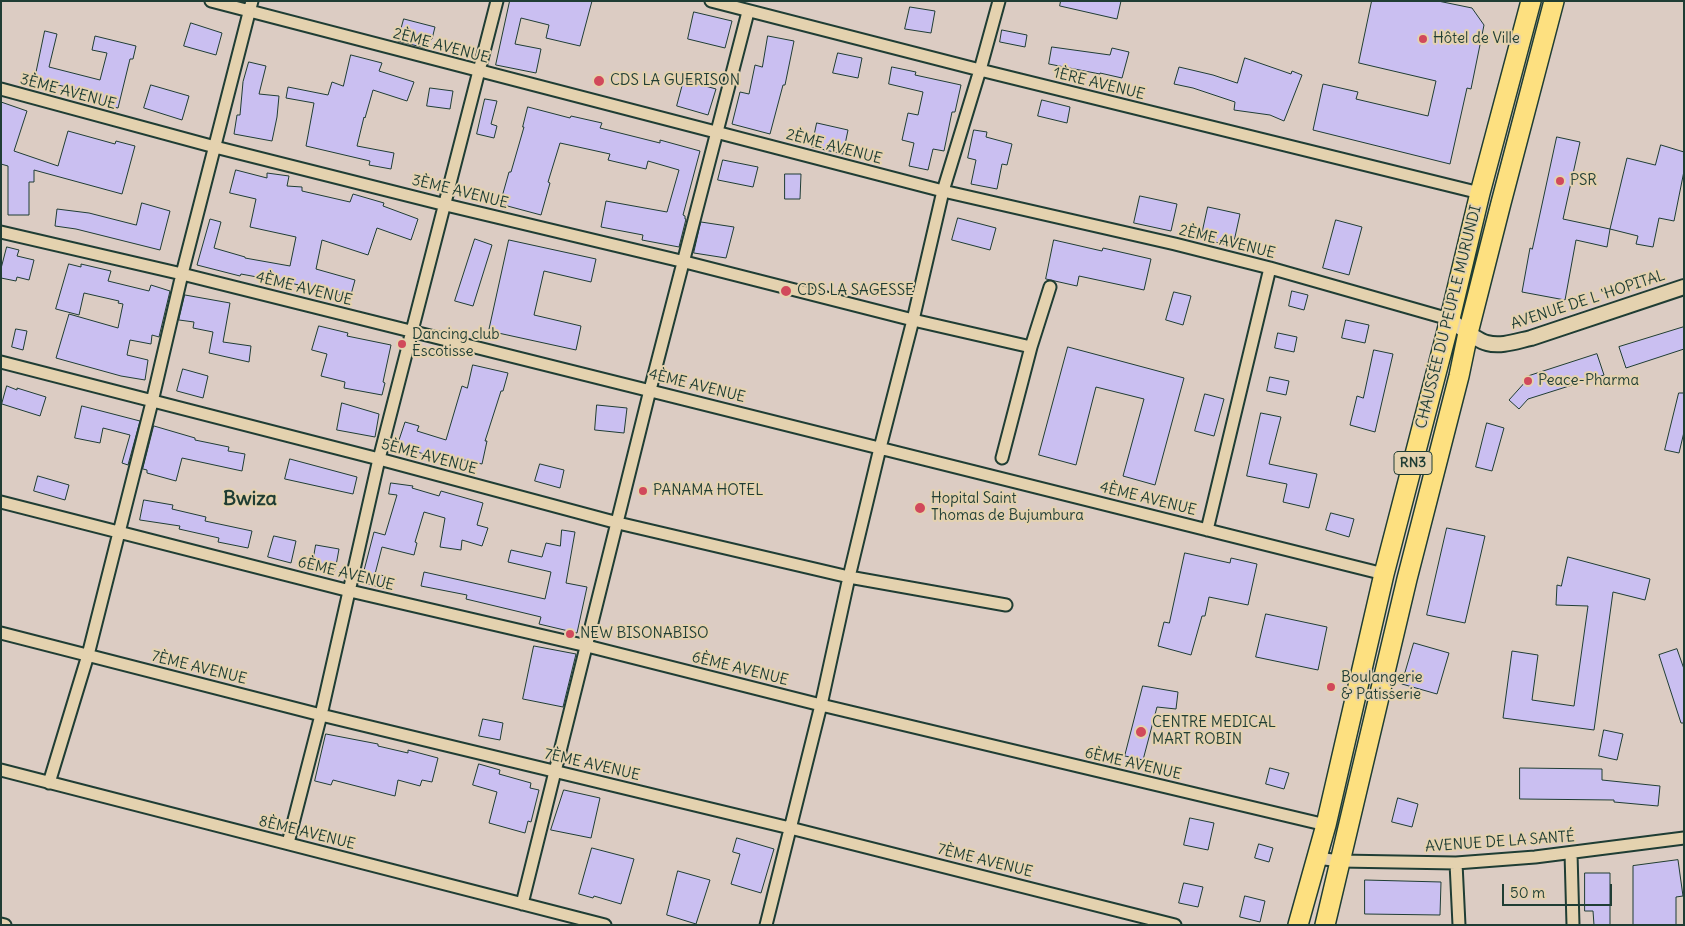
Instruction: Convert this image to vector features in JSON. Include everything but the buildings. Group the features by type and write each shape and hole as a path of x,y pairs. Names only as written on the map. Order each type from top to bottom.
{"highway":[{"name":"CHAUSSÉE DU PEUPLE MURUNDI","path":"1298,925 1326,825 1384,574 1480,193 1531,1"},
{"name":"CHAUSSÉE DU PEUPLE MURUNDI","path":"1325,925 1407,579 1459,376 1550,2"}],"street":[{"name":"2ÈME AVENUE","path":"211,1 251,6 479,71 942,191 1270,268 1449,319"},
{"path":"288,843 321,715 379,459 497,1"},
{"name":"1ÈRE AVENUE","path":"711,1 980,70 1480,193"},
{"path":"766,925 821,705 849,577 913,320 942,191 980,70 999,1"},
{"path":"49,783 88,655 120,532 182,274 251,6"},
{"path":"522,904 650,390 748,12"},
{"name":"3ÈME AVENUE","path":"1,89 215,147 913,320 1031,347"},
{"name":"4ÈME AVENUE","path":"1,232 182,274 1384,574"},
{"path":"1207,530 1270,268"},
{"path":"1002,458 1031,347 1050,287"},
{"name":"AVENUE DE L 'HOPITAL","path":"1449,319 1486,343 1508,343 1531,338 1684,287"},
{"name":"5ÈME AVENUE","path":"1,362 379,459 618,523 849,577 1006,605"},
{"name":"6ÈME AVENUE","path":"1,502 350,591 587,646 821,705 1326,825"},
{"name":"7ÈME AVENUE","path":"1,633 321,715 790,828 1175,925"},
{"name":"8ÈME AVENUE","path":"1,770 605,925"},
{"name":"AVENUE DE LA SANTÉ","path":"1317,858 1340,861 1456,863 1571,853 1684,838"},
{"path":"1571,853 1574,925"},
{"path":"1456,863 1459,925"}],"place":[{"name":"Hôtel de Ville","path":"1423,39"},
{"name":"CDS LA GUERISON","path":"599,81"},
{"name":"PSR","path":"1560,181"},
{"name":"CDS LA SAGESSE","path":"786,291"},
{"name":"Dancing club Escotisse","path":"402,344"},
{"name":"Peace-Pharma","path":"1528,381"},
{"name":"PANAMA HOTEL","path":"643,491"},
{"name":"Hopital Saint Thomas de Bujumbura","path":"920,508"},
{"name":"NEW BISONABISO","path":"570,634"},
{"name":"Boulangerie & Patisserie","path":"1331,687"},
{"name":"CENTRE MEDICAL MART ROBIN","path":"1141,732"}],"district":[{"name":"Bwiza","path":"250,499"}]}
